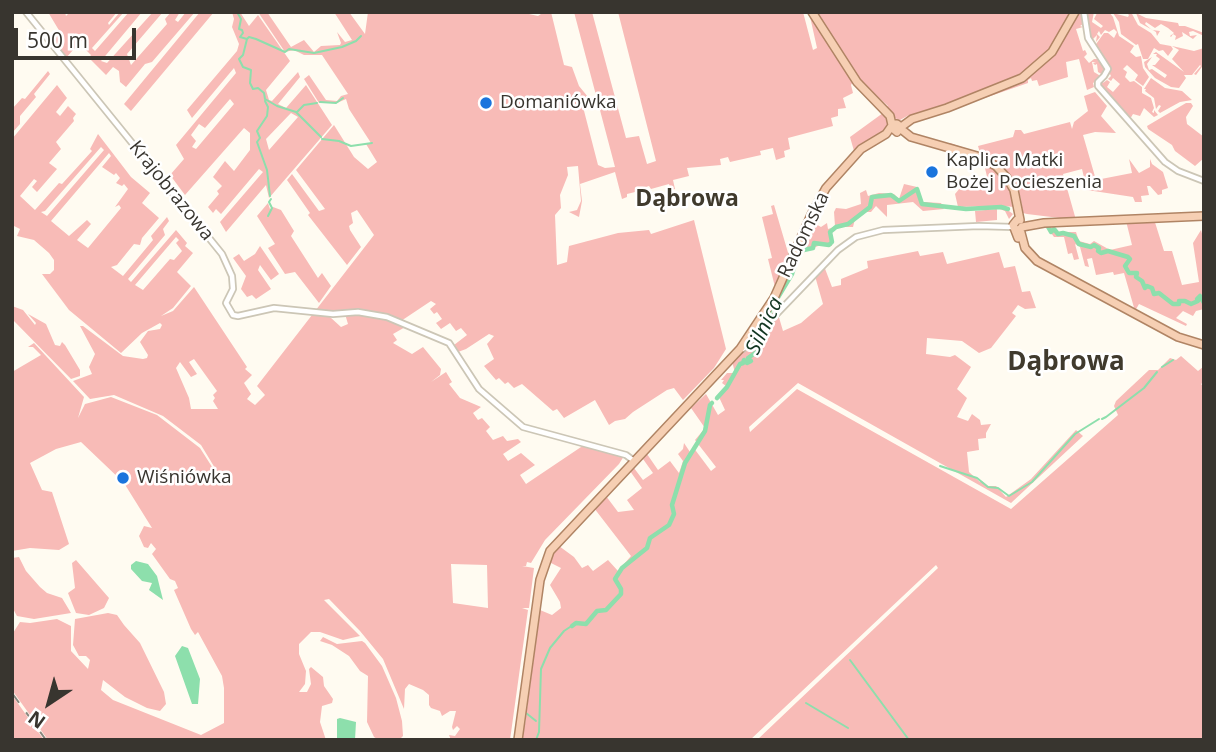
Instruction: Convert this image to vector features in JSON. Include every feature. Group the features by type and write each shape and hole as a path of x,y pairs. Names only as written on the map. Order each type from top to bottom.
{"main road":[{"path":"813,12 857,82 909,138"},
{"name":"Radomska","path":"857,153 885,138 896,127 909,120 1022,78 1043,62 1064,35 1075,12"},
{"name":"Radomska","path":"752,330 766,322 818,201 836,174 857,153 913,116 951,106"},
{"path":"909,120 906,129 909,138"},
{"path":"885,138 909,138 975,155 990,162 1010,182 1016,194 1023,249 1033,261 1182,341 1204,346"},
{"path":"1018,221 1204,215"},
{"name":"Radomska","path":"752,330 780,285"},
{"path":"517,740 540,580 546,558 561,537 730,358 752,330"}],"street":[{"name":"Krajobrazowa","path":"26,12 222,254 232,276 233,287 226,303 232,314 237,316 274,308 333,314 358,312 387,317 446,340 482,391 523,427 626,455 633,460"},
{"path":"1084,12 1087,36 1107,67 1107,73 1097,84 1100,89 1160,157 1174,169 1204,181"},
{"path":"730,358 838,250 856,237 883,230 979,226 1018,221"}],"shaded area":[{"path":"48,12 65,12 66,16 70,12 117,12 109,25 120,12 124,12 92,48 95,51 129,12 142,12 101,61 107,63 153,12 163,12 127,54 131,65 167,24 165,19 171,12 180,12 175,20 178,22 186,12 195,12 152,62 145,64 126,87 120,82 119,71 113,67 106,75 89,58 91,55 85,49 88,44 83,39 65,59 52,43 60,32"},
{"path":"200,12 214,12 131,111 124,104"},
{"path":"232,12 240,12 249,26 258,15 290,61 266,90 269,100 272,101 298,72 300,77 278,104 286,108 306,85 332,125 269,198 266,185 226,232 220,222 263,172 259,169 221,214 216,209 213,213 208,207 222,186 213,177 225,161 234,171 250,150 250,133 244,128 185,195 170,175 184,159 176,145 236,73 234,68 192,118 187,110 237,51 239,44 232,27","holes":["230,99 234,104 196,149 192,147 196,141 191,135 199,124 205,128","291,113 298,117 269,150 266,139"]},
{"path":"258,12 267,12 291,47 304,40 314,52 321,46 340,45 337,32 345,42 352,40 334,12 349,12 365,34 368,12 520,12 538,16 551,12 564,65 572,67 579,86 588,97 582,103 598,165 605,168 615,167 574,12 592,12 626,138 639,136 647,164 656,161 618,12 803,12 813,50 817,48 809,12 854,80 851,85 853,93 843,98 846,108 838,109 838,116 831,118 833,126 788,138 790,149 784,151 785,157 776,160 773,148 760,151 761,155 730,162 728,157 720,159 721,165 687,168 689,176 673,180 675,189 671,190 669,184 651,189 649,186 627,194 627,197 622,199 615,172 580,184 582,201 579,217 569,212 577,210 581,201 578,166 567,167 568,175 560,195 561,208 555,215 557,265 567,262 569,246 618,233 649,230 651,234 694,220 726,349 714,368 683,400 674,388 667,390 625,419 609,425 595,400 564,418 557,409 553,411 522,384 514,388 499,378 496,380 484,366 494,359 487,344 494,336 489,334 458,352 454,345 467,335 461,328 456,331 450,323 441,329 436,323 442,319 437,312 434,314 430,309 436,304 431,301 401,321 358,311 331,313 330,317 341,327 348,324 345,314 353,313 387,318 407,326 393,334 397,340 393,343 412,354 423,347 441,369 440,375 431,382 446,372 452,382 449,384 460,398 481,407 473,413 478,420 482,418 490,427 486,431 493,440 503,436 507,441 518,439 521,442 503,454 508,461 521,453 535,465 520,475 526,484 584,445 624,456 545,540 531,563 527,562 526,566 522,566 534,568 529,608 522,608 528,610 510,740 451,740 449,735 455,736 460,729 457,726 453,730 452,727 456,711 442,716 440,711 429,705 429,695 409,684 405,689 404,709 383,659 329,599 324,600 360,636 343,640 320,632 311,632 299,644 299,654 306,671 305,684 299,692 307,692 311,684 311,667 323,677 324,686 333,699 332,703 322,706 320,722 326,740 48,740 12,690 13,633 20,622 57,619 71,626 71,651 88,669 90,660 86,656 79,656 73,645 75,619 108,613 117,615 140,643 164,692 166,704 160,711 147,708 125,697 103,680 101,690 113,700 201,735 224,723 224,688 222,676 198,632 195,635 191,629 174,590 178,588 175,581 170,579 152,554 156,549 151,543 148,548 144,547 139,536 144,526 152,528 124,483 81,442 56,449 30,463 42,490 52,492 69,544 59,550 30,548 12,551 12,372 41,355 33,347 28,347 34,343 84,397 78,418 85,404 111,397 157,415 200,448 221,481 229,483 221,478 201,445 163,416 114,395 90,399 73,381 92,374 89,367 95,354 80,326 123,356 143,359 148,355 140,342 148,331 160,329 162,325 160,323 142,333 121,353 69,310 42,274 50,274 54,270 54,260 34,240 17,236 20,229 12,225 12,139 57,85 67,98 56,112 60,116 68,106 76,114 74,121 56,142 61,149 49,163 57,169 37,192 32,187 37,181 34,179 20,196 35,210 92,151 90,149 98,134 131,177 150,193 142,203 159,218 142,238 140,245 134,244 117,265 111,267 123,276 153,240 151,236 167,217 169,221 163,229 165,235 128,279 131,282 176,230 187,243 185,246 193,253 177,272 191,286 173,308 161,316 173,311 194,287 247,367 245,369 252,375 244,383 251,394 247,399 255,405 265,395 257,386 374,235 357,210 351,213 353,223 349,226 350,230 361,247 347,265 308,215 310,213 287,180 292,174 319,211 325,209 296,170 334,125 354,157 368,169 377,162 366,144 371,143 349,109 346,99 337,103 319,103 304,79 309,75 326,100 337,101 348,94 322,55 304,55 294,50 285,52","holes":["101,147 104,150 47,216 41,212 45,211","109,153 111,156 102,167 114,175 116,173 120,178 116,183 122,186 124,184 128,189 115,207 119,205 121,208 88,248 77,240 91,224 87,220 69,236 51,221","176,237 179,240 176,243 182,251 174,260 170,259 143,290 135,285","194,359 217,391 213,395 213,401 218,409 191,409 176,368 180,362 191,377 197,374 189,362","451,564 487,565 488,608 453,603"]},
{"path":"817,12 1074,12 1055,46 1020,77 979,95 912,116 902,122 909,115 900,120 894,118 895,121 886,107 888,106 860,81"},
{"path":"1077,12 1083,12 1083,24 1080,26 1083,27 1076,29 1083,51 1087,54 1084,57 1089,63 1094,59 1101,59 1106,67 1103,75 1098,72 1097,64 1093,63 1096,62 1092,62 1094,72 1102,77 1093,83 1094,87 1087,90 1079,59 1066,62 1068,77 1039,86 1037,80 1032,81 1031,78 1028,83 927,118 1036,69"},
{"path":"1085,12 1094,12 1092,22 1101,28 1103,26 1094,19 1097,13 1109,12 1119,36 1134,46 1130,52 1136,57 1141,56 1143,68 1149,77 1143,86 1135,80 1138,75 1127,65 1123,69 1127,72 1125,77 1142,87 1142,93 1151,98 1154,108 1152,112 1154,113 1154,110 1158,115 1154,117 1144,108 1140,116 1133,114 1130,119 1098,84 1105,78 1103,83 1107,80 1110,82 1107,87 1113,92 1120,84 1113,78 1111,81 1108,79 1110,74 1106,77 1109,64 1094,47 1104,33 1114,38 1117,32 1114,29 1109,32 1105,30 1101,35 1099,31 1097,34 1100,37 1096,42 1097,35 1092,40 1094,44 1090,41"},
{"path":"1126,12 1131,12 1138,25 1151,33 1160,44 1171,46 1173,49 1168,56 1163,50 1154,48 1148,59 1143,59 1138,44 1121,34 1119,22 1113,13 1128,17"},
{"path":"1136,13 1146,18 1178,23 1179,26 1204,33 1204,36 1189,32 1190,36 1197,35 1193,39 1182,32 1183,36 1175,40 1176,36 1170,36 1174,33 1161,24 1155,28 1146,22 1151,29 1140,23"},
{"path":"1172,46 1194,51 1204,48 1204,64 1196,75 1194,74 1200,65 1192,75 1184,75 1186,78 1179,88 1171,87 1155,78 1145,67 1144,62 1152,57 1147,64 1149,70 1152,69 1165,78 1167,75 1152,65 1160,59 1157,54 1153,54 1156,52 1184,72 1172,59 1179,50"},
{"path":"48,71 50,74 34,94 36,97 20,116 20,124 12,133 12,109 22,98 25,99"},
{"path":"1151,78 1165,88 1182,91 1192,100 1180,102 1160,113 1158,111 1161,106 1156,109 1154,98 1144,89"},
{"path":"1095,92 1107,106 1101,116 1116,133 1095,132 1083,135 1096,180 1132,173 1129,159 1139,173 1150,167 1150,159 1152,164 1163,172 1168,188 1162,190 1162,194 1158,195 1147,186 1149,195 1141,196 1142,202 1135,202 1133,197 1087,190 1082,169 1063,174 1076,220 1027,214 1023,213 1020,196 1011,176 1003,167 950,146 950,143 980,153 978,146 1013,137 1015,130 1021,130 1024,134 1070,122 1072,129 1074,122 1088,111 1084,96"},
{"path":"1186,103 1193,106 1186,117 1187,124 1204,137 1204,158 1195,166 1147,126"},
{"path":"883,113 891,124 887,129 854,154 851,153 854,151 850,137"},
{"path":"984,164 997,172 1008,186 1013,202 1013,207 1005,208 1013,214 1009,219 1005,211 997,208 997,220 976,222 975,211 996,209 995,206 958,207 955,194 960,188 989,185"},
{"path":"904,184 917,187 923,202 941,203 944,209 923,211 913,202 887,205 887,217 876,206 871,212 855,219 853,227 836,227 830,233 832,246 818,246 798,255 797,251 805,236 811,235 810,221 821,227 827,223 828,229 831,228 835,226 836,208 846,209 861,204 860,193 866,190 868,196 879,193 894,194 899,199"},
{"path":"268,203 270,209 273,207 281,210 294,231 291,236 318,278 322,273 331,286 319,303 295,272 285,274 268,248 275,244 257,216"},
{"path":"774,205 789,256 775,287 768,259 772,258 762,217 773,214 771,206"},
{"path":"1153,216 1164,251 1172,251 1182,285 1199,282 1193,243 1201,230 1204,241 1204,301 1201,295 1197,298 1198,301 1200,297 1204,309 1196,311 1193,316 1183,311 1176,318 1187,324 1186,326 1139,304 1135,311 1124,273 1096,275 1092,258 1087,259 1089,267 1085,266 1080,247 1075,244 1079,259 1074,260 1072,253 1068,254 1064,237 1054,237 1046,226 1054,224 1056,232 1076,232 1079,241 1090,244 1094,241 1110,250 1132,245 1125,217"},
{"path":"260,246 279,274 271,280 260,265 258,270 271,289 256,299 252,295 247,297 241,289 246,276 233,258 239,254 244,261 255,254"},
{"path":"918,251 920,256 943,252 947,264 999,252 1004,268 1015,266 1022,292 1030,291 1036,308 1025,309 1018,305 1012,313 1016,316 991,348 979,353 962,341 927,338 926,354 950,357 955,355 971,367 957,389 967,398 957,417 968,421 972,414 980,420 981,425 991,424 986,438 978,439 979,450 967,452 969,472 980,482 996,486 1006,497 1031,479 1076,430 1083,436 1011,503 798,383 749,427 750,432 797,389 1011,509 1118,415 1114,406 1116,401 1149,370 1158,370 1170,358 1176,360 1181,356 1198,371 1204,366 1204,382 1201,384 1204,387 1204,740 757,740 938,568 936,565 750,740 520,740 522,724 525,724 540,610 552,615 561,608 550,585 561,568 549,562 557,548 559,546 574,557 582,568 588,565 593,571 608,560 618,571 631,556 594,508 606,496 618,512 634,510 627,500 642,488 630,471 634,468 643,480 653,473 643,459 647,454 658,470 670,461 679,473 683,461 678,454 684,443 690,452 693,447 711,471 716,467 695,440 705,428 691,408 706,394 718,415 725,410 718,395 726,386 722,383 724,380 721,380 727,373 735,373 732,361 778,314 783,331 801,323 823,304 815,276 824,266 832,287 841,285 841,279 868,268 867,261"},
{"path":"12,306 23,310 35,325 28,314 46,324 55,345 60,346 62,342 65,345 80,370 80,376 71,379 12,319"},
{"path":"19,557 26,571 40,587 47,593 62,598 71,613 34,619 17,616 12,607 12,558"},
{"path":"76,560 109,598 104,608 89,615 76,613 68,593 75,588 72,563"},
{"path":"136,561 148,564 157,576 163,600 149,590 152,583 142,581 131,569 131,565"},
{"path":"323,637 337,644 362,641 382,666 396,698 402,721 403,736 399,740 379,740 374,737 367,722 368,676 360,671 349,656 320,641"},
{"path":"182,646 188,648 200,679 198,704 192,704 175,656"},
{"path":"12,695 44,740 12,740"},
{"path":"337,719 356,722 355,740 337,739"}],"waterway":[{"path":"237,12 241,19 239,29 243,33 240,37 247,39 243,55 239,59 243,67 251,70 250,83 253,89 258,88 264,93 265,99 277,106 296,112 321,137"},
{"path":"247,39 256,39 285,52 289,49 314,53 342,47 361,36"},
{"path":"320,102 336,103 343,98"},
{"path":"265,101 268,107 267,116 257,131 260,138 257,142 267,170 270,196"},
{"path":"297,112 304,105 317,103"},
{"path":"322,139 351,146 372,143"},
{"name":"Silnica","path":"717,398 727,387 740,364 744,360 747,363 751,361 748,358 758,351 769,326 765,319 792,274 799,251 813,248 814,243 829,245 832,242 830,232 836,227 848,224 870,207 872,197 891,195 899,201 917,189 922,204 966,209 1008,209"},
{"path":"268,216 272,208 269,202 271,199"},
{"name":"Silnica","path":"1047,225 1051,232 1054,229 1058,234 1074,236 1079,244 1091,247 1094,245 1101,253 1108,251 1128,257 1130,259 1125,266 1129,273 1137,273 1136,277 1142,281 1145,288 1152,288 1154,294 1159,293 1173,304 1179,304 1179,301 1191,304 1198,301 1200,296 1204,303"},
{"path":"1162,367 1173,360"},
{"path":"1102,419 1144,388 1157,372"},
{"name":"Silnica","path":"572,626 576,623 586,624 597,611 606,610 621,594 615,579 622,568 647,548 650,538 669,525 685,463 705,431 712,403"},
{"path":"940,466 977,478 988,487 998,488 1009,496 1032,482 1075,434 1099,419"},
{"name":"Silnica","path":"536,740 539,732 541,669 550,648 570,627"},
{"path":"850,660 909,740"},
{"path":"806,703 848,728"},
{"path":"526,713 536,721"}],"railway":[{"path":"12,693 46,740"}],"place":[{"name":"Domaniówka","path":"486,103"},
{"name":"Kaplica Matki Bożej Pocieszenia","path":"932,172"},
{"name":"Wiśniówka","path":"123,478"}],"district":[{"name":"Dąbrowa","path":"687,199"},
{"name":"Dąbrowa","path":"1066,363"}]}
